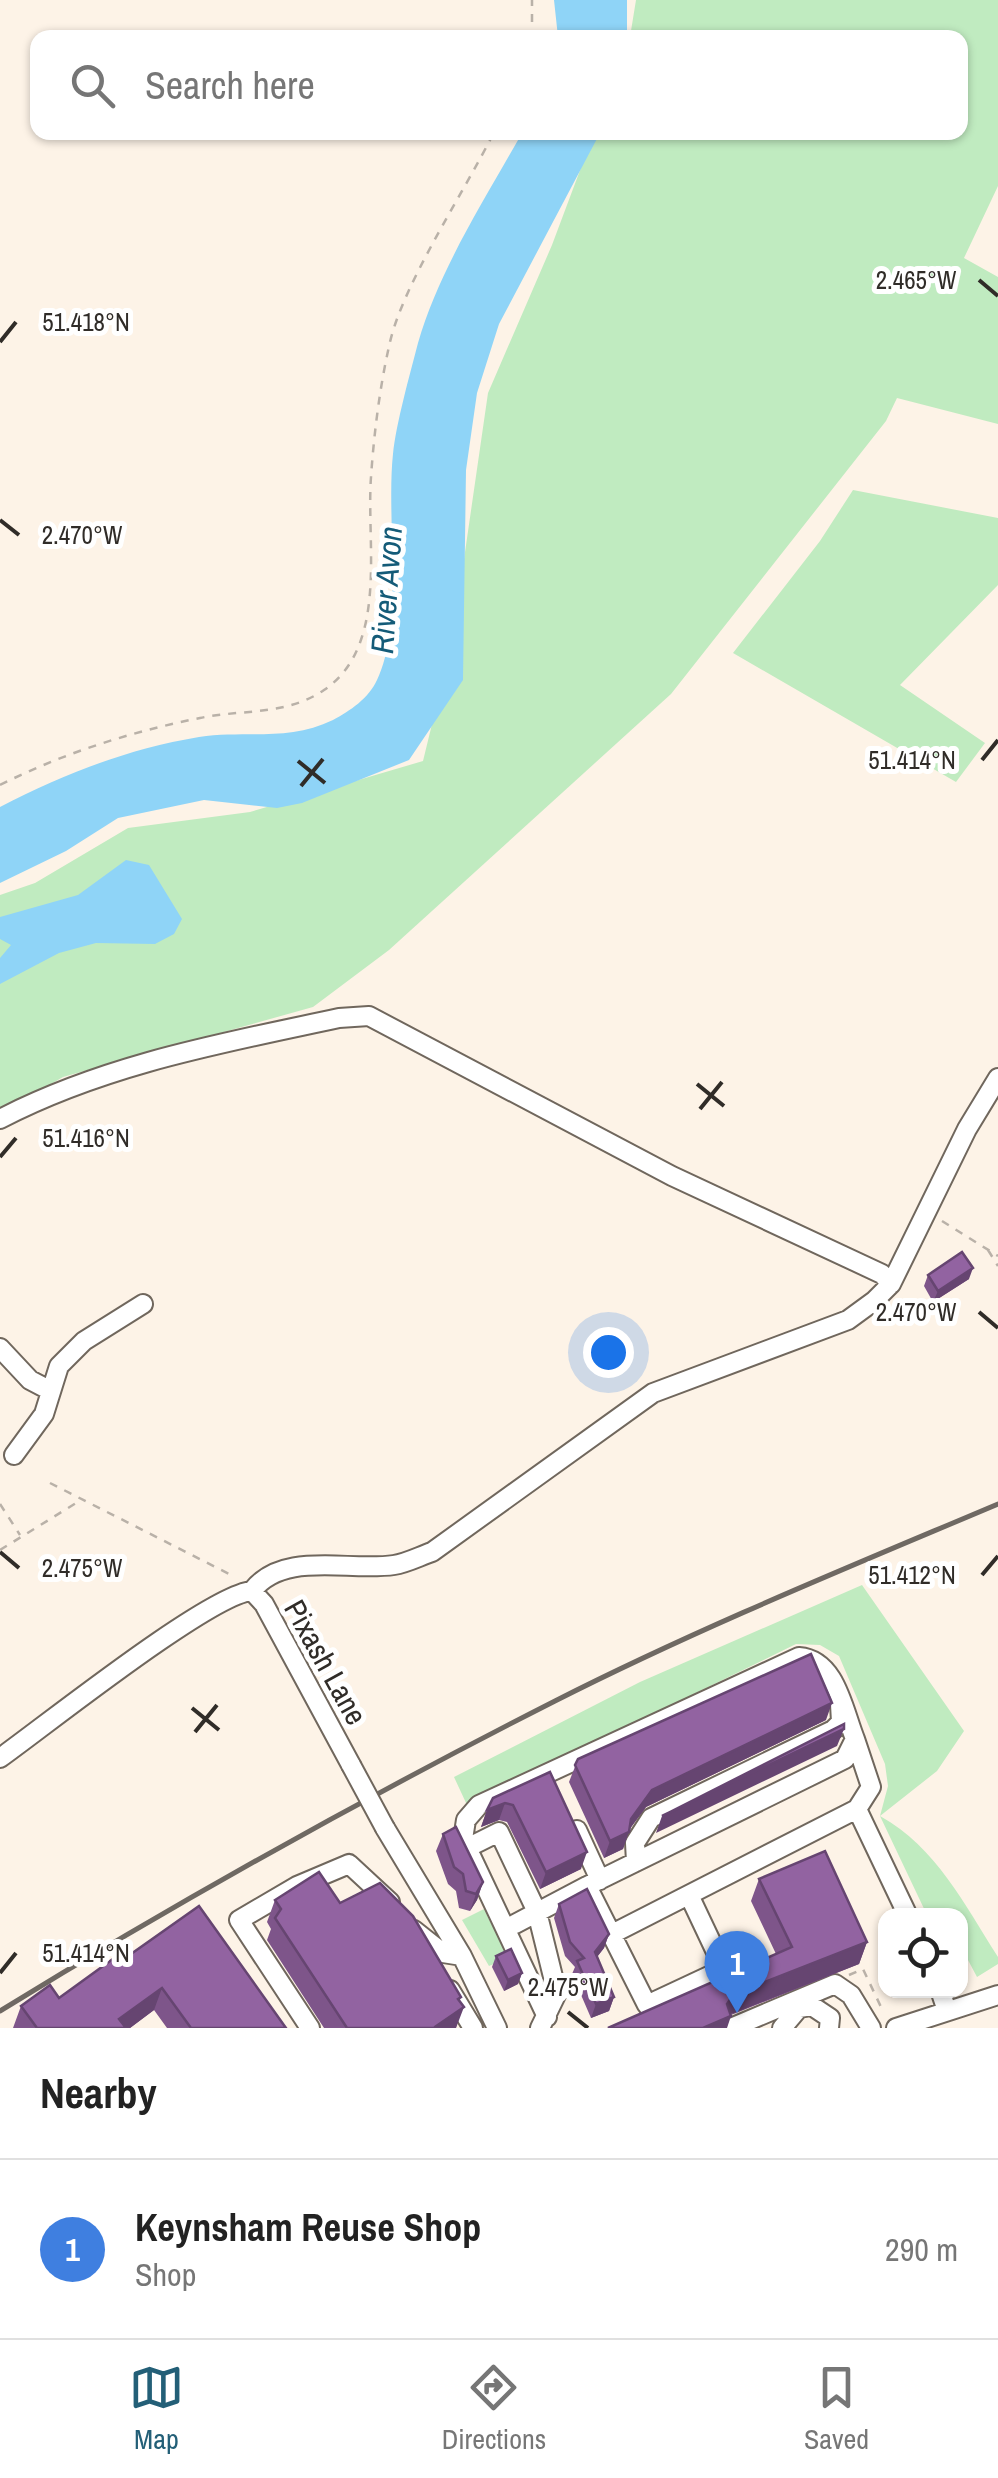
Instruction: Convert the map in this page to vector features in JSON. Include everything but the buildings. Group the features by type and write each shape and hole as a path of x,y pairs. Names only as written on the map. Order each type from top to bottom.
{"street":[{"path":"0,1119 62,1088 144,1063 339,1018 369,1016 672,1176 882,1274 891,1284"},
{"path":"252,1591 264,1574 286,1568 396,1565 432,1552 653,1392 848,1320 891,1284 967,1130 998,1078"},
{"path":"14,1455 44,1414 59,1366 84,1340 143,1304"},
{"path":"0,1348 30,1380 51,1390"},
{"name":"Pixash Lane","path":"0,1758 234,1592 252,1591 264,1604 385,1828 462,1956 497,2028"},
{"path":"546,2017 463,1839 466,1820 480,1805 799,1657 814,1658 826,1667 871,1787 857,1809 612,1934"},
{"path":"636,1862 635,1843 651,1818 833,1730 841,1722 840,1703"},
{"path":"514,1924 845,1759 855,1739"},
{"path":"562,1767 554,1782 612,1934 647,2005 724,1969 689,1896"},
{"path":"857,1809 904,1908"},
{"path":"470,1852 473,1845 500,1832 536,1912 557,1993 546,2017"},
{"path":"310,2028 239,1920 297,1886 349,1864 424,1941 444,1953 462,1956"},
{"path":"482,1878 499,1891 546,2017"},
{"path":"424,1941 473,2028"},
{"path":"731,2028 826,1986 844,1988 865,2012 847,2020 827,2021 800,2008 782,2028"},
{"path":"898,2028 998,1995"},
{"path":"943,1998 947,2011"}],"path":[{"path":"532,0 532,30"},
{"path":"0,785 102,742 203,717 293,705 325,689 351,663 367,604 371,474 390,340 402,308 490,140"},
{"path":"928,1213 998,1256"},
{"path":"988,1249 998,1266"},
{"path":"50,1483 231,1573 252,1591"},
{"path":"0,1550 83,1500"},
{"path":"0,1504 21,1537"},
{"path":"857,1956 881,2007 865,2012"},
{"path":"844,1978 863,1968"}],"green space":[{"path":"636,0 998,0 998,186 964,258 998,277 998,424 897,398 886,421 671,694 389,950 313,1007 63,1077 0,1114 0,895 35,883 128,828 250,812 423,761 452,642 488,393 552,245 591,140 968,140 968,30 631,30"},
{"path":"853,490 998,518 998,585 900,685 985,743 956,782 733,653 820,541"},
{"path":"862,1585 964,1731 937,1771 880,1816 888,1786 885,1764 839,1656 820,1645 796,1644 467,1805 454,1777 640,1682"},
{"path":"880,1816 918,1844 967,1908 924,1908"},
{"path":"484,1909 508,1958 489,1966 462,1920"},
{"path":"968,1909 998,1957 998,1964 977,1977 968,1960"}],"water":[{"path":"554,0 627,0 627,30 557,30"},
{"path":"518,140 596,140 499,324 477,393 466,470 463,680 409,760 302,803 277,808 204,800 118,818 66,851 0,883 0,807 72,774 147,748 199,737 283,733 316,727 352,708 374,687 390,630 391,480 400,414 427,316 478,209"},
{"path":"126,860 149,865 182,919 174,934 155,944 96,943 59,953 0,984 0,958 11,945 0,939 0,917 78,895"}],"railway":[{"path":"0,2011 274,1850 555,1701 719,1623 998,1504"}],"place":[{"name":"Keynsham Reuse Shop","path":"737,2013"}],"water label":[{"name":"River Avon","path":"386,590"}]}
